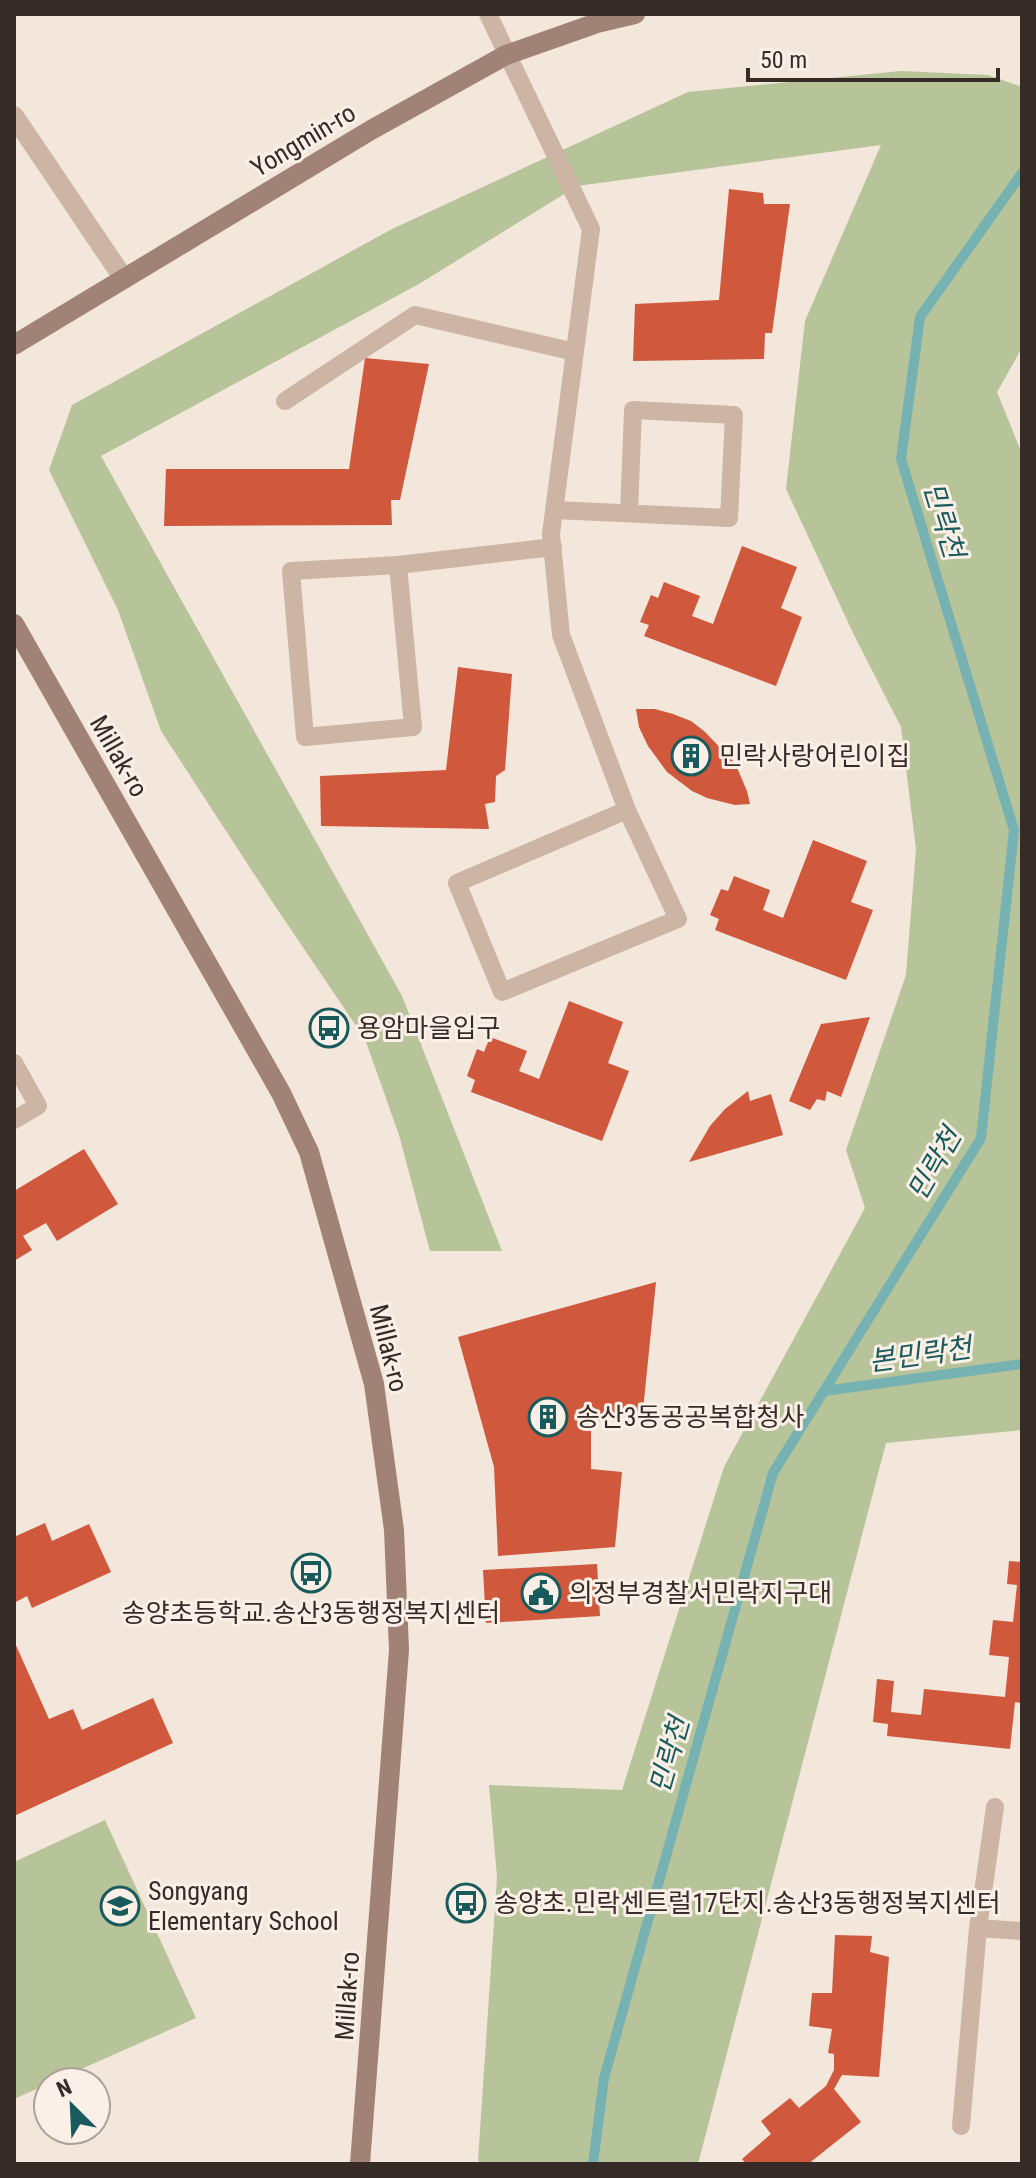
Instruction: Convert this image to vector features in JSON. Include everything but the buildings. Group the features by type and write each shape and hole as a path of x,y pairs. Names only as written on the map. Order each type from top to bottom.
{"main road":[{"name":"Yongmin-ro","path":"14,345 371,130 506,55 597,23 635,14"},
{"name":"Millak-ro","path":"14,624 281,1093 309,1152 374,1384 394,1530 399,1650 360,2164"}],"street":[{"path":"14,116 124,279"}],"lane":[{"path":"488,14 591,229 551,534 561,635 627,810 678,919 502,992 457,883 627,810"},
{"path":"285,401 415,315 575,352"},
{"path":"554,510 729,518 734,415 633,410 629,513"},
{"path":"398,565 413,727 305,737 291,571 398,565 553,547"},
{"path":"14,1063 38,1106 14,1120"},
{"path":"961,2126 978,1928 995,1807"},
{"path":"978,1928 1022,1931"}],"green space":[{"path":"901,71 988,75 1022,87 1022,348 997,392 1022,454 1022,1430 886,1443 698,2164 481,2164 478,2160 497,1877 489,1785 622,1790 724,1467 865,1208 846,1150 906,975 916,849 901,727 786,489 805,321 881,145 577,186 419,284 101,456 402,996 502,1251 430,1251 399,1135 365,1039 161,731 118,610 49,470 72,405 392,229 688,92"},
{"path":"105,1820 196,2018 88,2066 32,2066 32,2091 14,2099 14,1862"}],"waterway":[{"name":"민락천","path":"593,2164 604,2078 773,1473 981,1138 1014,830 901,459 920,317 1022,173"},
{"name":"본민락천","path":"824,1391 1022,1364"}],"place":[{"name":"민락사랑어린이집","path":"691,756"},
{"name":"용암마을입구","path":"329,1028"},
{"name":"송산3동공공복합청사","path":"548,1417"},
{"name":"송양초등학교.송산3동행정복지센터","path":"311,1573"},
{"name":"의정부경찰서민락지구대","path":"541,1593"},
{"name":"송양초.민락센트럴17단지.송산3동행정복지센터","path":"466,1903"},
{"name":"Songyang Elementary School","path":"120,1906"}]}
